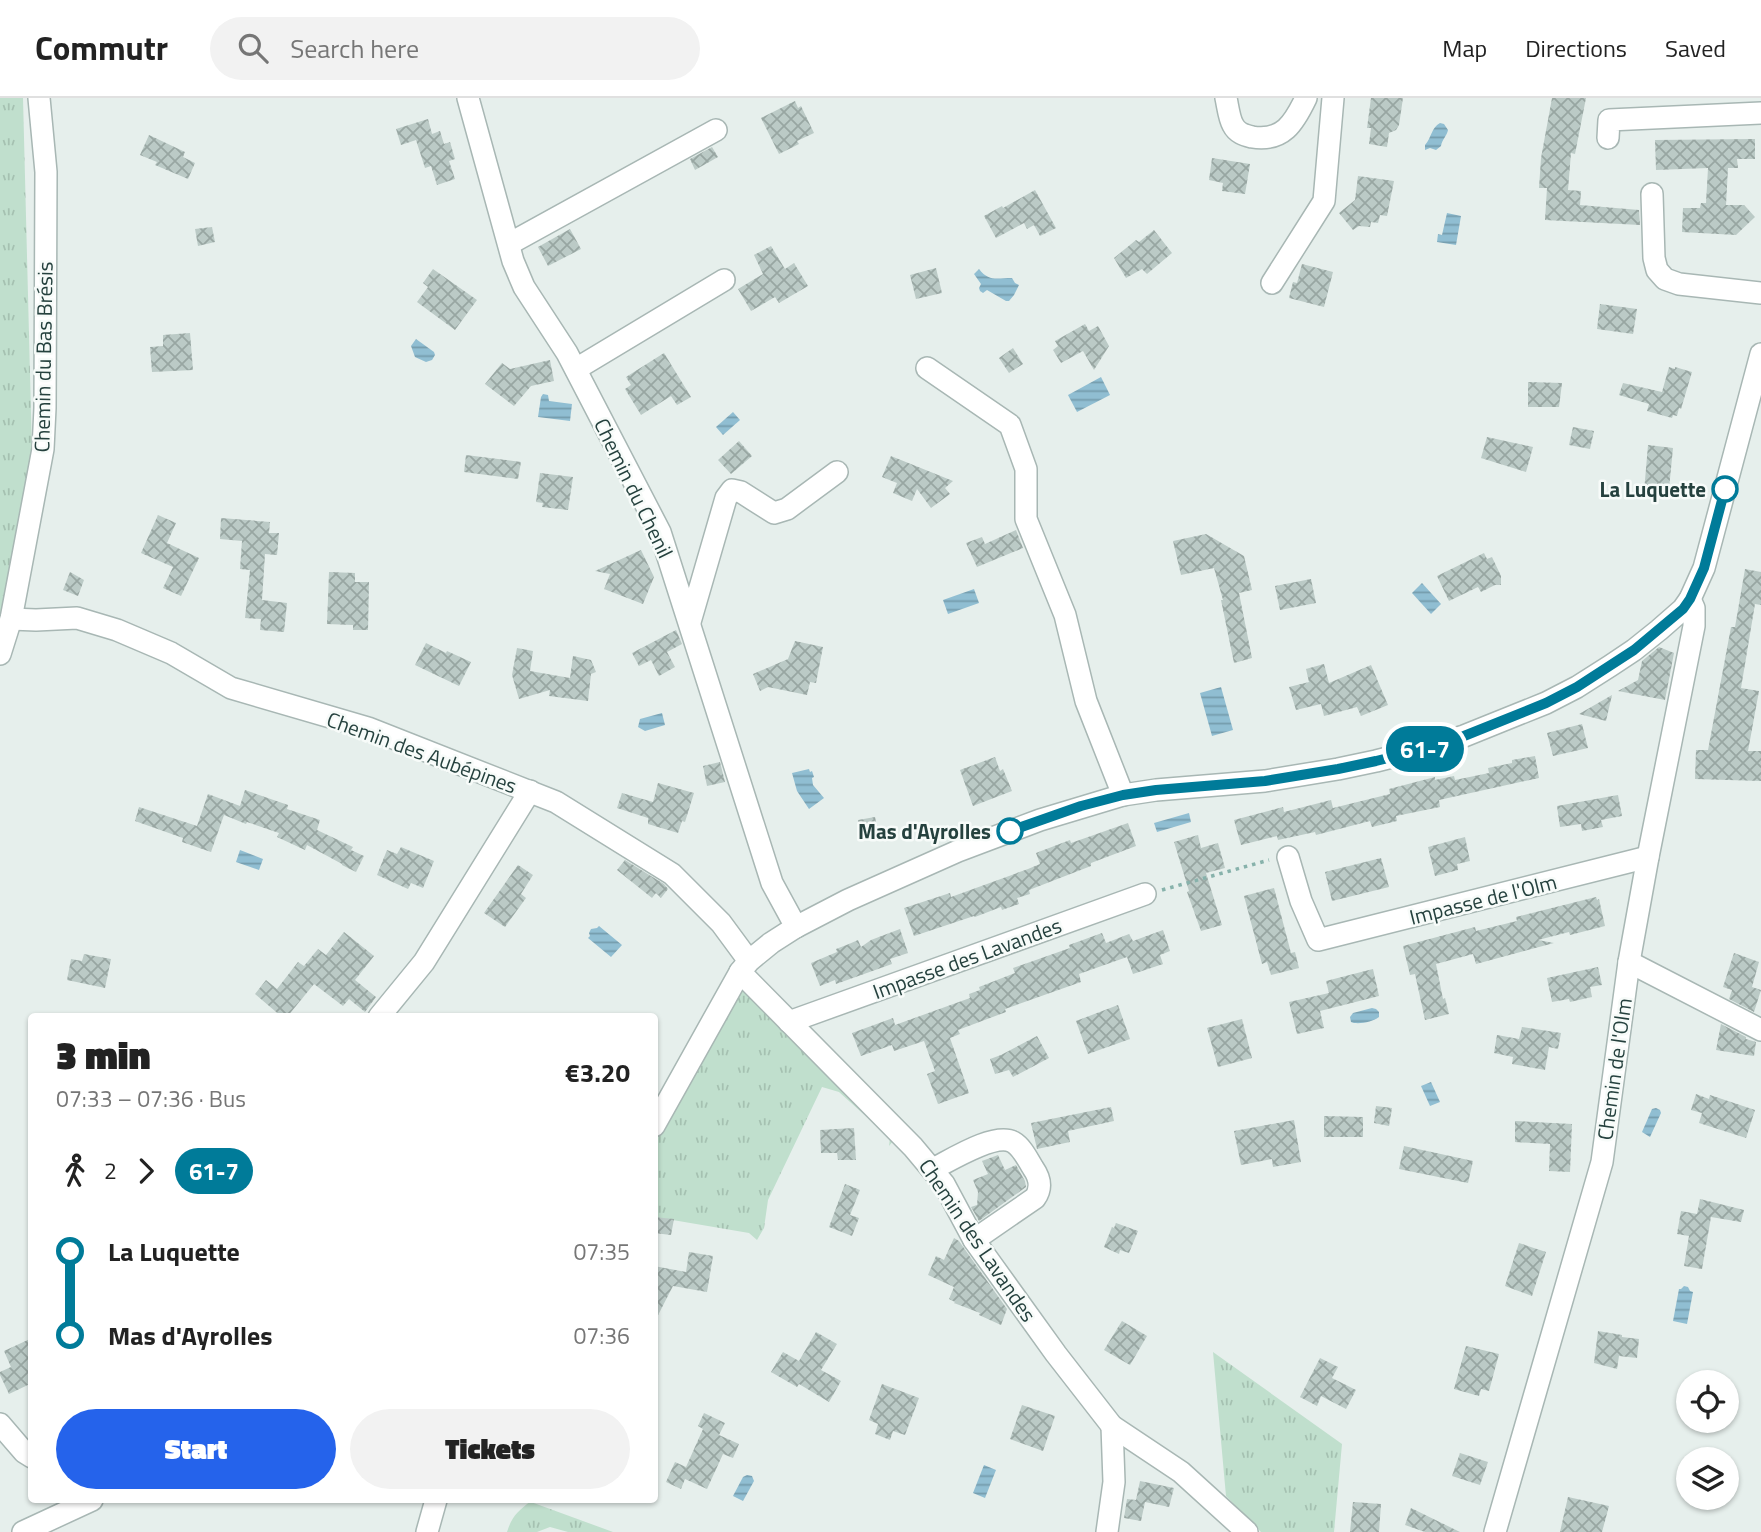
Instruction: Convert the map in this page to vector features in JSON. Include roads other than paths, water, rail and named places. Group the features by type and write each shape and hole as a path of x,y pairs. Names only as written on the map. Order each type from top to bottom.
{"street":[{"name":"Chemin du Bas Brésis","path":"0,654 11,619 43,449 46,394 46,172 39,98"},
{"name":"Chemin du Chenil","path":"468,98 513,261 524,286 576,369 660,532 772,883 796,927"},
{"path":"1226,98 1234,126 1241,134 1269,137 1283,133 1296,118 1306,98"},
{"path":"1272,283 1324,201 1333,98"},
{"path":"1608,138 1609,120 1761,113"},
{"path":"509,244 716,130"},
{"path":"1652,194 1654,258 1657,270 1665,279 1679,284 1761,292"},
{"path":"576,369 724,280"},
{"path":"658,1118 744,967 771,943 796,927 859,895 958,851 1040,820 1123,795 1265,781 1338,769 1420,750 1464,736 1546,703 1577,687 1634,650 1683,609 1704,568 1752,417 1761,355"},
{"path":"927,369 1010,425 1026,469 1026,519 1065,615 1086,701 1123,795"},
{"path":"690,622 726,499 732,489 774,513 787,509 837,472"},
{"name":"Chemin de l'Olm","path":"1495,1532 1602,1161 1629,961 1694,626 1694,608 1690,599"},
{"name":"Chemin des Aubépines","path":"11,619 77,618 107,627 171,653 231,688 368,728 556,802 672,874 721,923 744,967"},
{"path":"382,1013 424,961 530,791"},
{"name":"Impasse de l'Olm","path":"1289,857 1301,901 1318,940 1648,857"},
{"name":"Impasse des Lavandes","path":"789,1022 1145,894"},
{"path":"1629,961 1761,1030"},
{"name":"Chemin des Lavandes","path":"744,967 789,1022 933,1169 974,1240 1112,1426 1181,1472 1247,1532"},
{"path":"933,1169 991,1141 1004,1139 1018,1146 1037,1174 1040,1188 1035,1198 974,1240"},
{"path":"0,1424 28,1454"},
{"path":"1107,1532 1114,1482 1112,1426"},
{"path":"23,1532 85,1503"},
{"path":"427,1532 435,1503"}],"water":[{"path":"1440,123 1448,130 1441,146 1436,150 1425,150 1433,130"},
{"path":"1447,213 1461,216 1456,245 1437,242 1438,234 1442,235"},
{"path":"979,269 990,278 1012,278 1019,285 1009,301 987,290 983,293 980,291 981,284 974,274"},
{"path":"416,339 434,352 432,360 426,362 415,357 411,346"},
{"path":"1101,377 1110,395 1077,412 1068,395"},
{"path":"543,394 548,395 549,401 572,404 570,421 538,417"},
{"path":"733,412 740,420 723,435 716,427"},
{"path":"1422,583 1441,604 1431,614 1412,593"},
{"path":"974,589 979,603 948,614 943,600"},
{"path":"1221,687 1233,730 1212,736 1200,693"},
{"path":"662,713 665,725 645,731 638,727 640,719"},
{"path":"809,769 814,777 813,785 824,798 809,809 797,791 792,773"},
{"path":"1189,813 1191,822 1157,832 1154,823"},
{"path":"240,850 263,859 259,870 236,862"},
{"path":"599,926 622,945 611,957 588,938 591,929"},
{"path":"1372,1008 1379,1012 1379,1017 1365,1022 1351,1022 1353,1013"},
{"path":"1431,1082 1440,1102 1430,1106 1421,1086"},
{"path":"1656,1108 1661,1113 1650,1137 1642,1132 1652,1109"},
{"path":"1684,1286 1693,1292 1687,1324 1673,1321 1679,1289"},
{"path":"984,1465 996,1470 985,1498 973,1493"},
{"path":"752,1476 754,1481 743,1501 733,1496 743,1477"}],"place":[{"name":"La Luquette","path":"1725,489"},
{"name":"Mas d'Ayrolles","path":"1010,831"}]}
